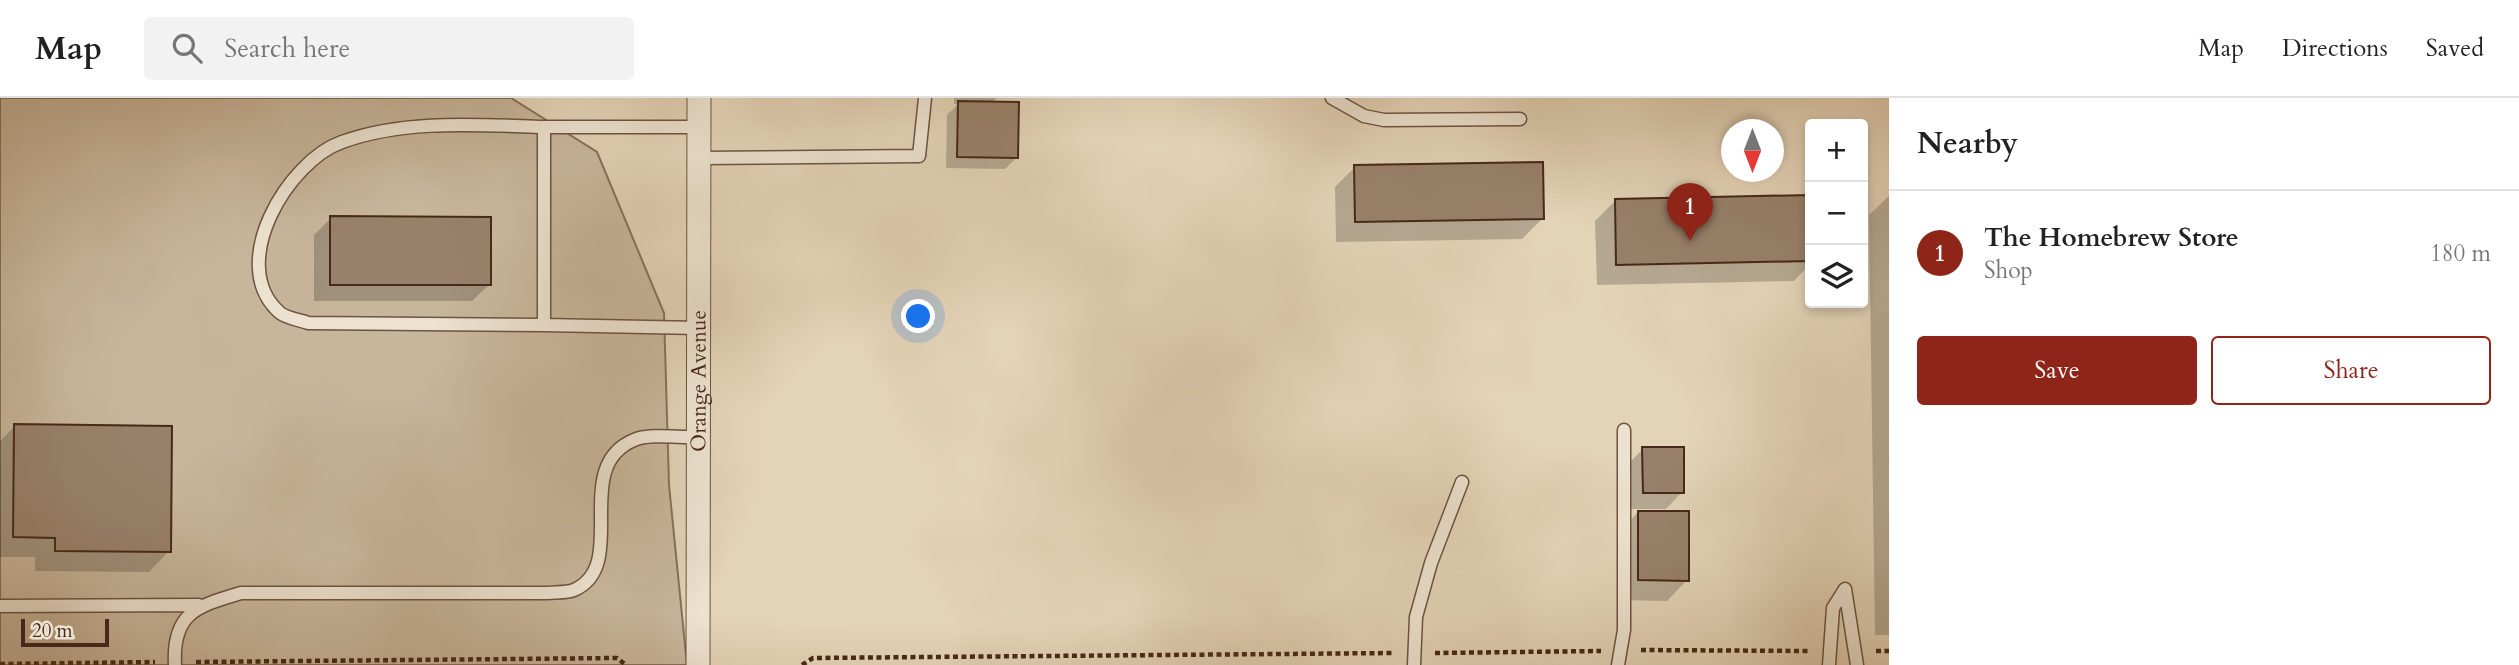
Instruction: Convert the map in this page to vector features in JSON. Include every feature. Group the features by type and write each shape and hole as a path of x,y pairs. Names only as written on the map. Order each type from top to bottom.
{"street":[{"name":"Orange Avenue","path":"698,665 699,98"}],"lane":[{"path":"699,158 919,156 925,98"},
{"path":"1332,98 1364,117 1384,120 1520,119"},
{"path":"699,127 470,125 400,130 343,142 322,151 286,185 260,247 258,268 267,296 280,313 308,323 699,328"},
{"path":"544,127 544,325"},
{"path":"1618,665 1624,629 1624,430"},
{"path":"0,606 199,606 241,593 547,593 574,590 593,575 600,552 603,475 609,458 636,438 698,438"},
{"path":"1414,659 1416,617 1431,563 1462,482"},
{"path":"1829,665 1833,608 1845,589 1856,658"},
{"path":"174,664 178,629 199,606"}],"path":[{"path":"802,665 813,658 1414,659 1619,651 1830,651"},
{"path":"1856,658 1889,651"},
{"path":"0,664 617,658 626,665"}],"shaded area":[{"path":"0,98 511,98 597,152 664,313 669,485 687,665 0,665"}],"building":[{"path":"958,101 1019,102 1018,158 957,157"},
{"path":"1543,162 1544,219 1355,222 1354,165"},
{"path":"1805,195 1805,261 1616,265 1615,199"},
{"path":"330,216 491,217 491,285 330,285"},
{"path":"14,424 172,426 171,552 55,551 55,538 13,537"},
{"path":"1642,447 1684,447 1684,493 1643,493"},
{"path":"1638,511 1689,511 1689,581 1638,580"}],"place":[{"name":"The Homebrew Store","path":"1690,241"}]}
